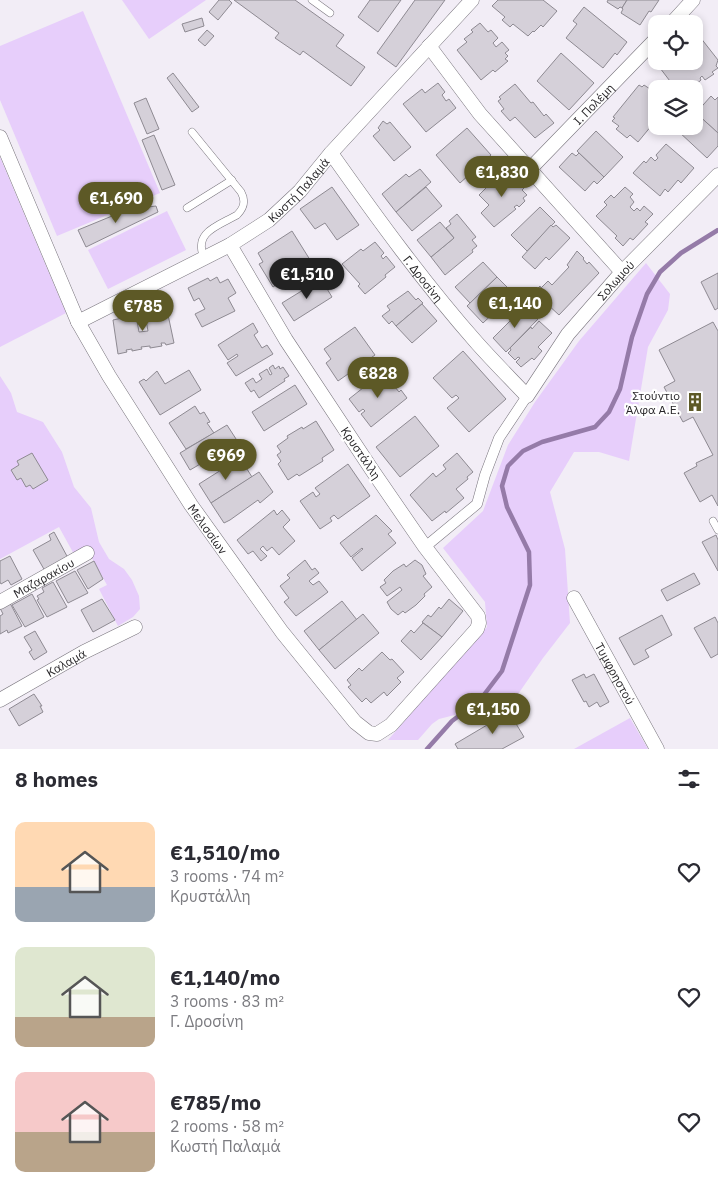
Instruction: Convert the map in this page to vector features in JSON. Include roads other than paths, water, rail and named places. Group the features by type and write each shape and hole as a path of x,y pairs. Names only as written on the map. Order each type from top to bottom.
{"street":[{"name":"Κωστή Παλαμά","path":"78,322 230,245 275,214 300,191 331,153 472,0"},
{"path":"679,15 693,0"},
{"path":"429,46 480,114 622,272"},
{"name":"Ι. Πολέμη","path":"530,169 648,47"},
{"name":"Μελισσίων","path":"0,137 78,322 109,376 191,505 282,632 361,728 377,734 391,725 477,629"},
{"name":"Γ. Δροσίνη","path":"331,153 376,217 426,282 477,343 527,396"},
{"name":"Σολωμού","path":"527,396 568,334 622,272 718,175"},
{"name":"Κρυστάλλη","path":"230,245 286,340 425,547 475,610 480,623 477,629"},
{"path":"425,547 477,504 484,475 499,438 527,396"},
{"name":"Μαζαρακίου","path":"0,602 87,553"},
{"name":"Τυμφρηστού","path":"574,598 657,749"},
{"name":"Καλαμά","path":"0,700 84,652 135,627"}],"lane":[{"path":"312,0 330,12"},
{"path":"192,132 244,197 243,207 237,215 204,236 200,246 204,258"},
{"path":"186,208 232,180"},
{"path":"713,521 718,530"}],"waterway":[{"path":"427,749 452,721 480,700 502,671 530,585 529,552 507,507 502,486 508,466 523,451 542,442 595,427 609,412 620,389 632,337 647,294 660,272 681,253 718,230"}],"place":[{"name":"Στούντιο Άλφα Α.Ε.","path":"695,402"}]}
